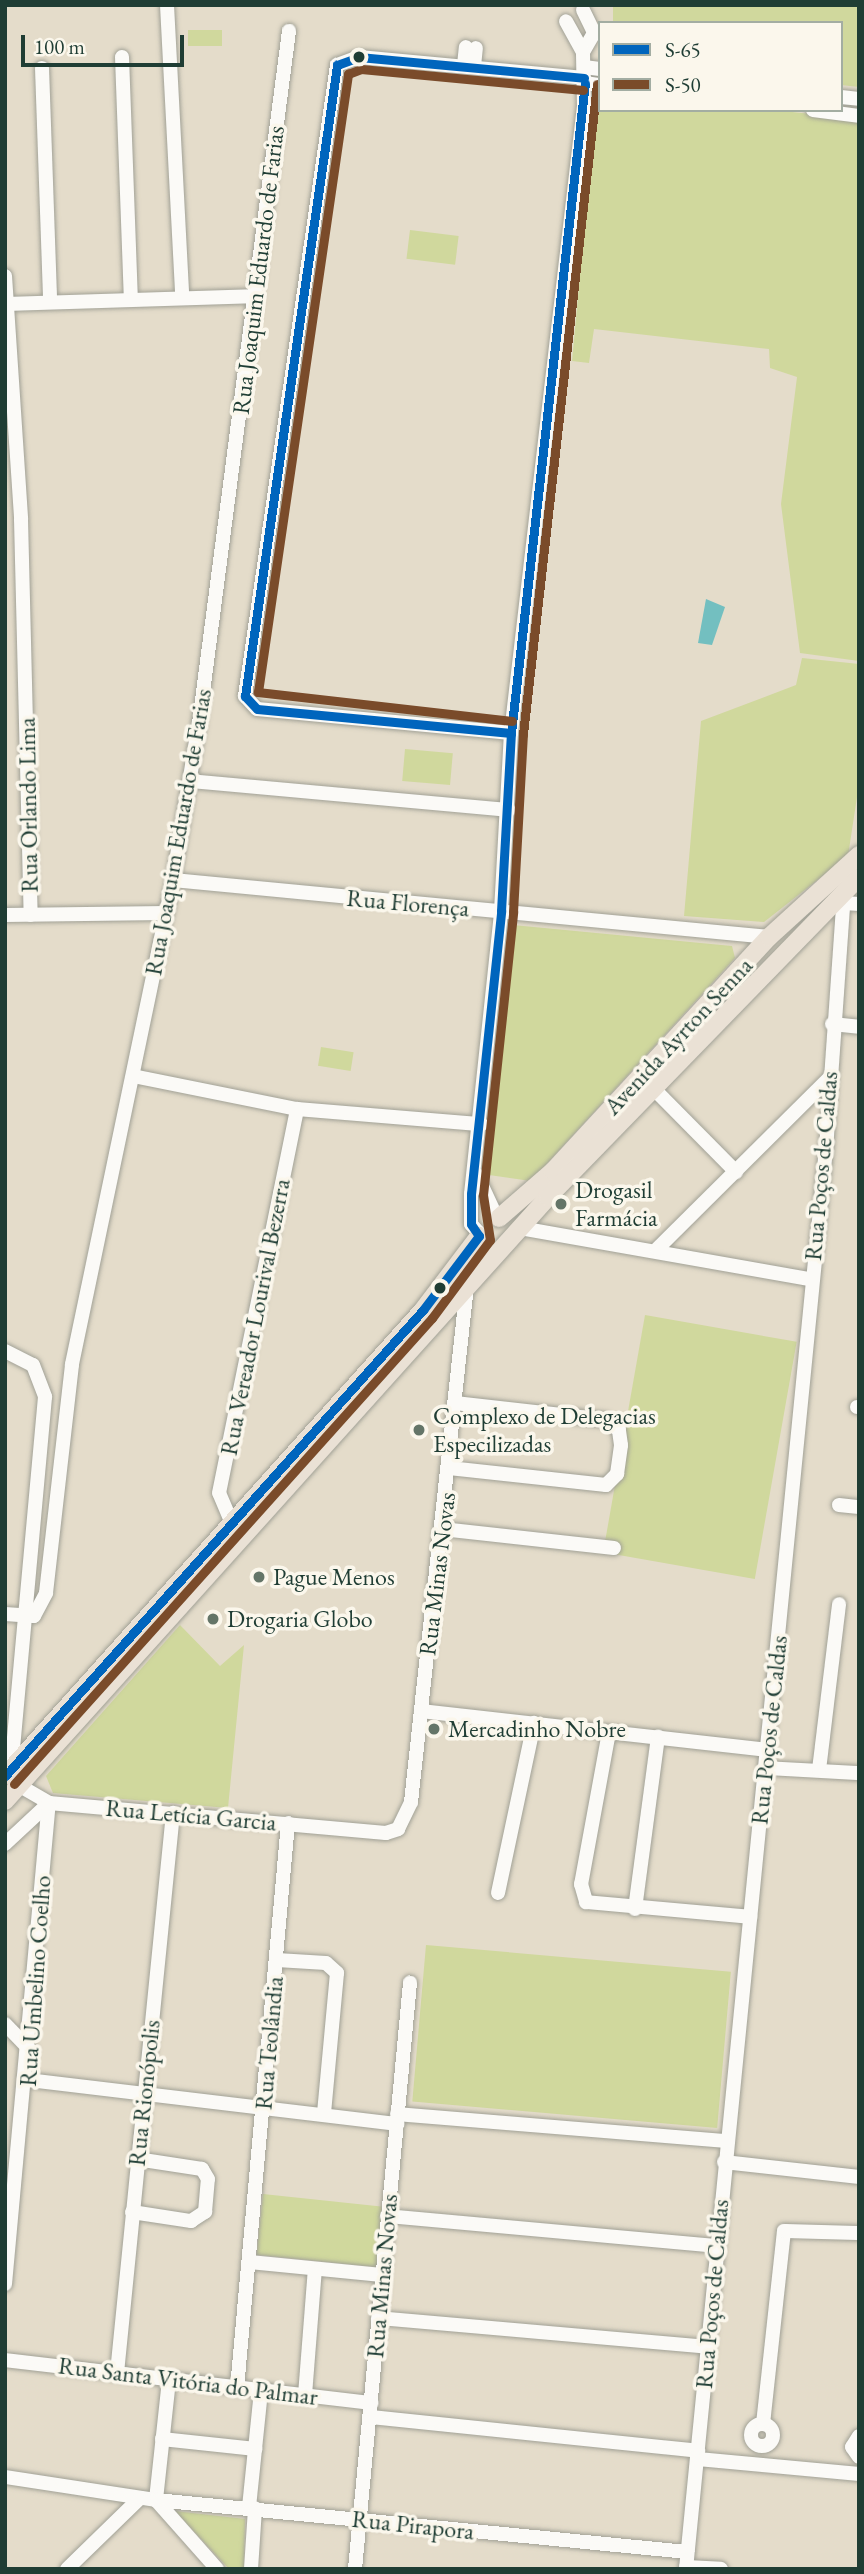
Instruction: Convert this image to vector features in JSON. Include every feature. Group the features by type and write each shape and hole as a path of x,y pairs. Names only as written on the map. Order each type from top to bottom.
{"main road":[{"name":"Avenida Ayrton Senna","path":"498,1218 553,1171 769,937 859,855"},
{"name":"Avenida Ayrton Senna","path":"5,1801 12,1777 231,1521 429,1315 467,1285 652,1086 849,899 859,877"},
{"path":"498,1218 510,1227 511,1239 488,1249 475,1236 487,1220 498,1218"},
{"name":"Avenida Ayrton Senna","path":"12,1777 429,1315 475,1236"}],"street":[{"path":"167,5 182,295"},
{"path":"475,1236 475,1160 481,1124 501,911 509,810 511,733 587,73 594,33 583,10"},
{"path":"566,21 587,73"},
{"name":"Rua Joaquim Eduardo de Farias","path":"26,1617 40,1610 46,1593 72,1364 173,880 190,781 289,31"},
{"path":"469,66 471,48"},
{"path":"122,57 131,297"},
{"path":"511,733 250,707 245,696 331,78 337,65 359,57 587,73"},
{"path":"42,68 50,302"},
{"path":"828,112 859,116"},
{"name":"Rua Orlando Lima","path":"5,276 21,519 31,915"},
{"path":"6,304 182,295 253,296"},
{"path":"190,781 509,810"},
{"name":"Rua Florença","path":"173,880 769,937"},
{"path":"285,892 285,908"},
{"name":"Rua Poços de Caldas","path":"686,2563 726,2141 767,1760 830,1077 832,1024 849,899"},
{"path":"5,915 166,913"},
{"path":"832,1024 859,1027"},
{"path":"132,1076 272,1099 297,1109 481,1124"},
{"path":"657,1249 830,1077"},
{"path":"652,1086 736,1172"},
{"name":"Rua Vereador Lourival Bezerra","path":"231,1521 219,1493 297,1109"},
{"path":"475,1160 480,1193 498,1218"},
{"path":"511,1239 657,1249 810,1279"},
{"name":"Rua Minas Novas","path":"367,1832 398,1829 421,1711 467,1285"},
{"path":"429,1315 462,1324"},
{"path":"12,1352 40,1374 45,1397 12,1777"},
{"path":"449,1468 591,1483 613,1480 621,1445 616,1426 590,1417 456,1403"},
{"path":"839,1505 859,1507"},
{"path":"442,1529 614,1548"},
{"path":"819,1767 839,1604"},
{"path":"5,1614 26,1617"},
{"path":"421,1711 658,1737 767,1760 859,1771"},
{"path":"498,1894 534,1723"},
{"path":"609,1732 581,1891 590,1905 750,1917"},
{"path":"635,1909 658,1737"},
{"name":"Rua Letícia Garcia","path":"12,1777 49,1803 288,1824 315,1832 367,1832"},
{"path":"5,1844 49,1803"},
{"name":"Rua Umbelino Coelho","path":"5,2284 28,2080 49,1803"},
{"name":"Rua Rionópolis","path":"117,2373 173,1813"},
{"name":"Rua Teolândia","path":"237,2388 288,1824"},
{"path":"277,1960 326,1964 337,1973 324,2115"},
{"name":"Rua Minas Novas","path":"355,2569 410,1983"},
{"path":"5,2024 30,2050"},
{"path":"28,2080 143,2096 324,2115 726,2141"},
{"path":"132,2212 191,2221 205,2212 208,2179 202,2169 137,2158"},
{"path":"724,2162 859,2176"},
{"path":"5,2173 16,2185"},
{"path":"387,2216 717,2246"},
{"path":"763,2424 784,2231 859,2234"},
{"path":"249,2262 382,2275"},
{"path":"305,2395 314,2269"},
{"path":"378,2318 707,2347"},
{"name":"Rua Santa Vitória do Palmar","path":"5,2360 305,2395 371,2410 859,2474"},
{"path":"169,2380 156,2500 217,2569"},
{"path":"251,2569 255,2449 261,2391"},
{"path":"859,2436 852,2447 859,2457"},
{"path":"162,2439 255,2449"},
{"path":"5,2490 12,2479"},
{"name":"Rua Pirapora","path":"12,2479 156,2500 360,2520 721,2569"},
{"path":"70,2568 140,2498"}],"green space":[{"path":"613,5 859,5 859,87 843,85 843,21 613,21"},
{"path":"188,30 222,30 222,46 188,46"},
{"path":"597,91 598,112 792,112 859,119 859,661 800,653 781,504 797,377 770,368 769,349 594,329 589,363 572,361"},
{"path":"410,230 459,236 455,265 406,259"},
{"path":"802,658 859,664 859,784 848,856 764,922 684,916 701,721 796,685"},
{"path":"405,749 453,753 450,785 402,781"},
{"path":"513,925 732,946 735,958 531,1181 489,1175"},
{"path":"321,1047 354,1052 351,1071 318,1066"},
{"path":"645,1315 797,1342 755,1579 603,1552"},
{"path":"180,1625 220,1666 244,1645 228,1808 53,1793 46,1776"},
{"path":"426,1945 731,1972 717,2128 412,2101"},
{"path":"263,2194 383,2207 377,2267 257,2255"},
{"path":"175,2511 245,2519 244,2569 229,2569"}],"water":[{"path":"706,599 725,607 712,645 698,643"}],"transit line":[{"name":"S-65","path":"511,733 257,709 245,696 337,65 359,57 584,78"},
{"name":"S-50","path":"512,721 258,692 348,74 361,69 583,90"},
{"name":"S-65","path":"5,1776 423,1310 479,1236 471,1224 471,1194 501,911 511,733 585,83"},
{"name":"S-50","path":"14,1784 432,1318 490,1240 483,1195 513,912 523,734 597,84"}],"place":[{"name":"Drogasil Farmácia","path":"561,1204"},
{"name":"Complexo de Delegacias Especilizadas","path":"419,1430"},
{"name":"Pague Menos","path":"259,1577"},
{"name":"Drogaria Globo","path":"213,1619"},
{"name":"Mercadinho Nobre","path":"434,1729"}]}
